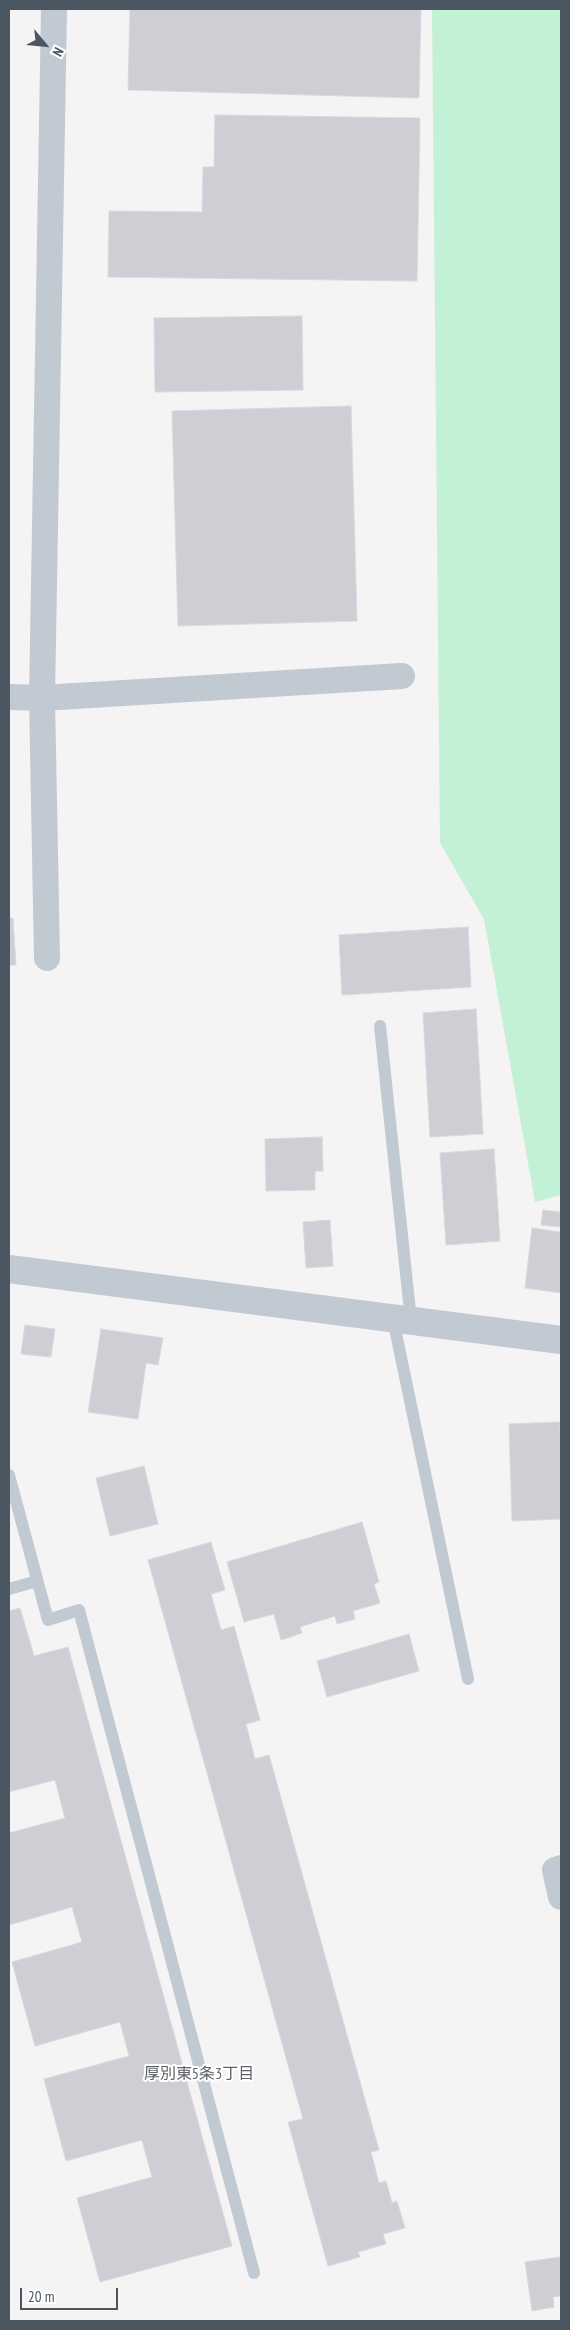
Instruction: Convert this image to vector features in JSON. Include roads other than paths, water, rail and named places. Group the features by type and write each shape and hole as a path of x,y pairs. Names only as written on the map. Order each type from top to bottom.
{"street":[{"path":"48,958 42,698 54,9"},
{"path":"9,697 42,698 402,676"},
{"path":"9,1269 561,1340"},
{"path":"561,1868 555,1870 561,1897"}],"lane":[{"path":"380,1026 402,1320 468,1679"},
{"path":"9,1475 48,1620 79,1610 254,2273"},
{"path":"9,1589 37,1581"}],"district":[{"name":"厚別東5条3丁目","path":"199,2074"}]}
